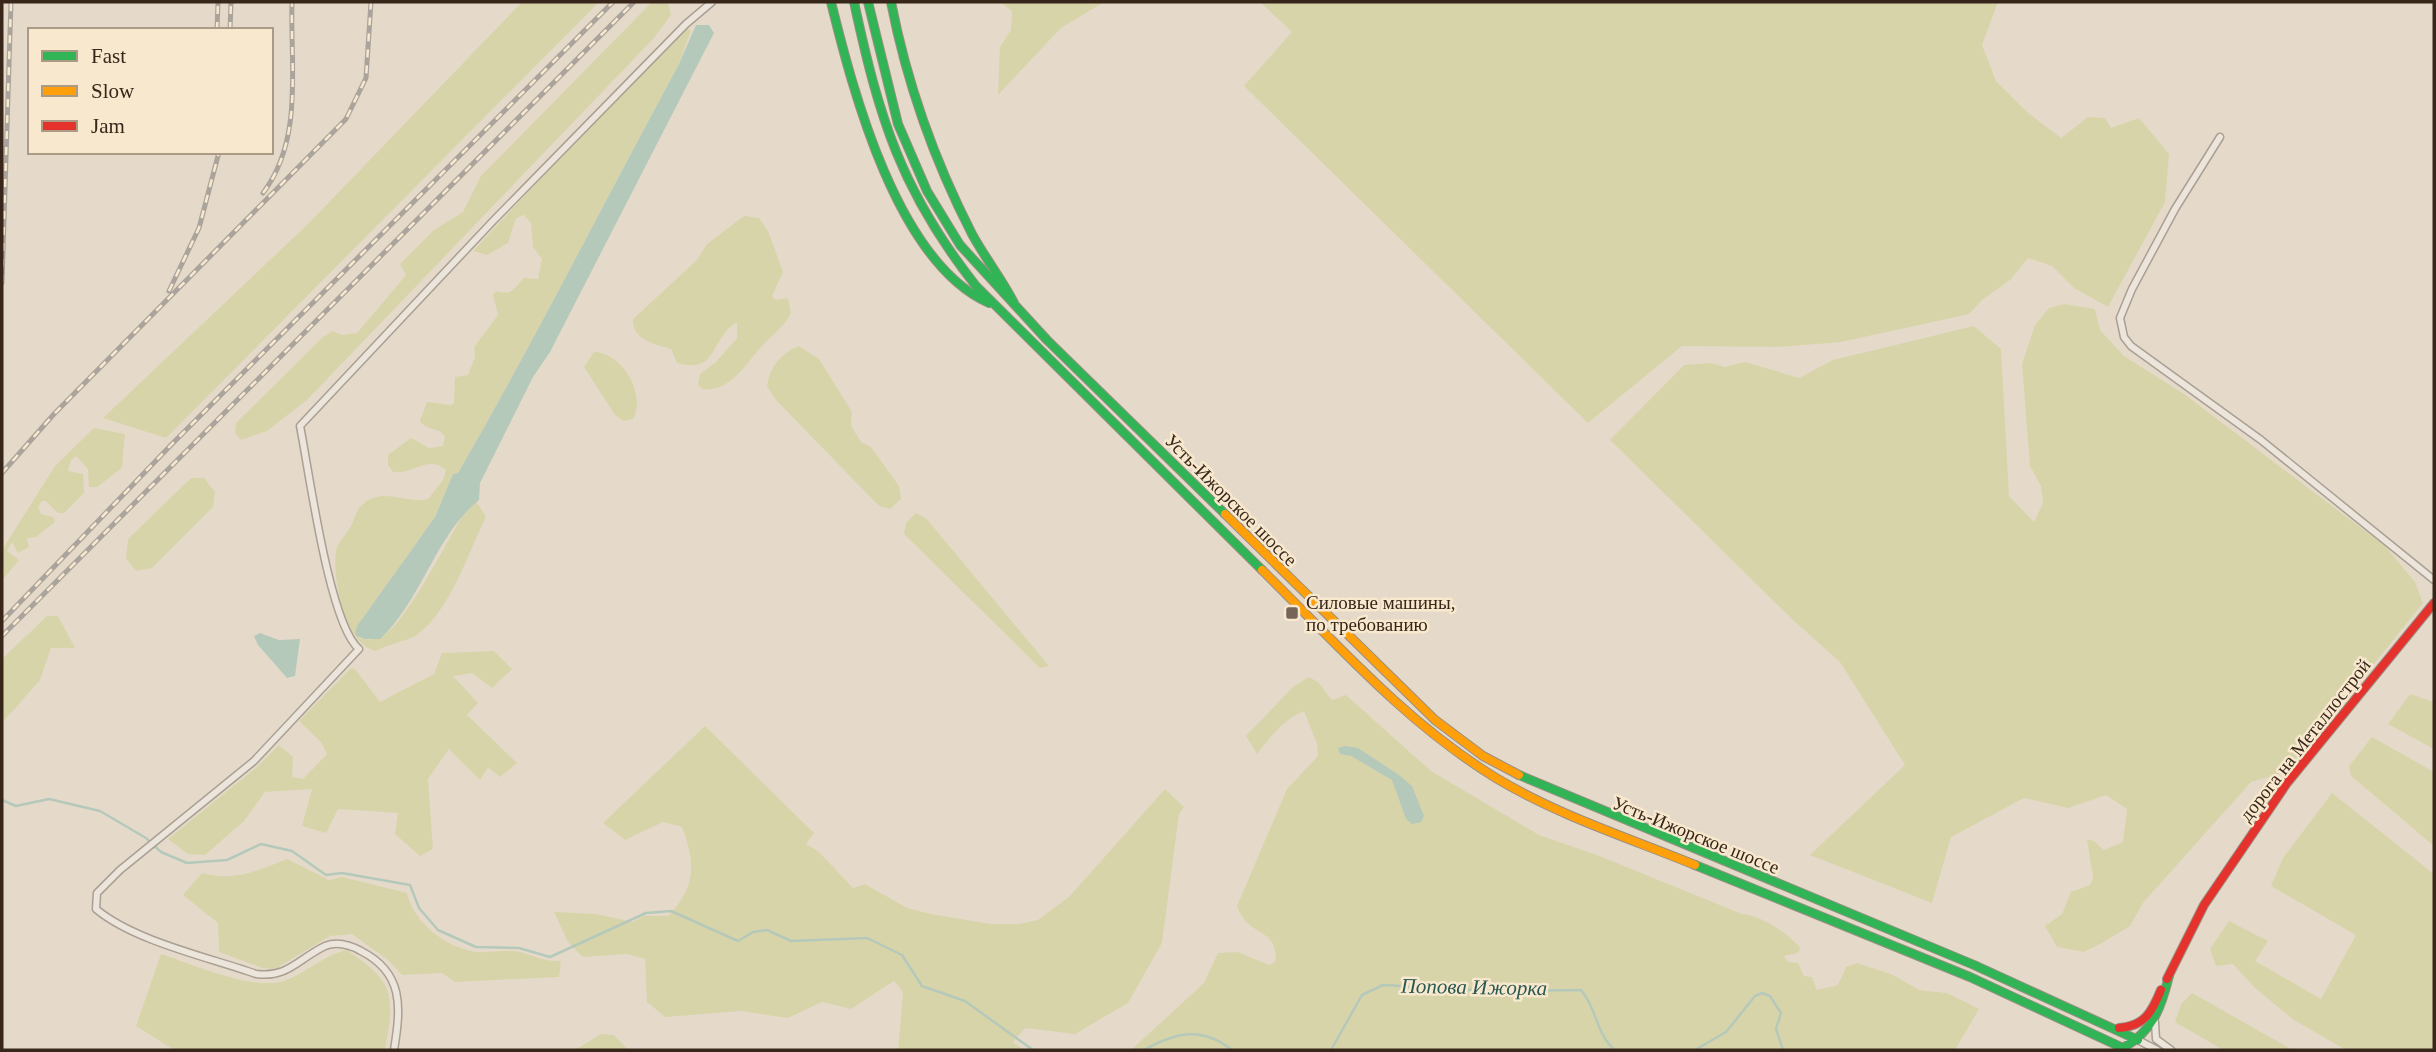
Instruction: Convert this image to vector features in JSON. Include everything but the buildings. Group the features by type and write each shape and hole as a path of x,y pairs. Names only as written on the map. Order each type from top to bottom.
{"street":[{"path":"394,1050 397,1004 394,985 386,966 348,943 327,945 274,976 256,974 155,939 107,919 96,909 97,893 254,761 359,649 346,629 334,597 300,426 493,220 686,24 712,2"},
{"path":"831,2 864,124 888,184 922,239 943,265 973,297 992,304"},
{"name":"Усть-Ижорское шоссе","path":"854,2 879,106 904,175 934,230 992,304 1392,700 1478,769 1536,800 1970,977 2125,1049"},
{"name":"Усть-Ижорское шоссе","path":"868,2 898,124 927,191 960,245 1016,309 1396,685 1435,720 1483,756 1541,787 1605,816 1974,965 2117,1028 2157,1050"},
{"path":"891,2 901,58 930,148 973,237 1016,309"},
{"path":"2220,137 2175,209 2132,289 2120,318 2124,337 2131,346 2261,440 2434,580"},
{"name":"дорога на Металлострой","path":"2117,1028 2135,1028 2146,1022 2204,905 2279,794 2434,603"},
{"name":"дорога на Металлострой","path":"2125,1049 2155,1022 2169,976"},
{"path":"2155,1022 2156,1039 2171,1050"}],"shaded area":[{"path":"522,2 599,2 166,438 103,418 308,224"},
{"path":"652,2 668,3 671,15 654,38 307,400 267,431 241,440 235,433 236,423 322,338 333,331 342,335 357,333 406,275 400,264 434,230 463,212 481,176"},
{"path":"1000,2 1104,2 1061,28 998,95 1000,47 1011,30 1012,11"},
{"path":"1260,2 1998,2 1982,45 1996,81 2027,112 2061,138 2088,117 2105,118 2111,128 2139,118 2169,154 2165,202 2108,307 2074,288 2052,266 2028,258 2010,280 1982,300 1969,314 1841,342 1779,347 1682,346 1588,423 1244,86 1292,32"},
{"path":"696,25 709,25 714,33 550,352 533,377 480,483 479,500 451,531 395,623 380,639 364,639 355,635 357,626 435,517 453,474 458,473 514,372 678,66"},
{"path":"688,28 691,31 678,66 542,322 458,473 453,474 435,517 357,626 359,638 378,638 391,629 414,599 464,513 476,501 486,517 449,597 429,625 417,635 376,651 365,646 356,637 349,624 339,594 335,564 338,544 350,528 358,509 370,499 386,496 428,499 443,480 446,470 433,464 393,472 388,465 388,455 411,438 429,448 443,446 445,436 420,421 427,402 450,405 454,403 455,377 468,375 475,357 474,347 498,315 493,295 496,291 510,292 524,278 538,279 542,259 533,247 531,223 524,215 516,218 508,243 487,255 473,251 679,30"},
{"path":"744,216 759,218 768,231 783,272 772,296 775,300 788,298 791,313 730,382 712,389 702,389 698,385 700,374 715,363 737,338 737,322 721,338 707,360 690,365 677,363 671,349 651,343 640,336 636,332 633,319 697,260 707,244"},
{"path":"2064,304 2095,309 2100,330 2124,356 2184,394 2385,546 2415,582 2423,603 2287,772 2251,782 2143,903 2130,926 2084,952 2057,947 2045,926 2062,914 2071,892 2090,885 2093,878 2087,839 2094,841 2104,850 2123,842 2127,809 2106,795 2068,808 2024,798 1951,837 1932,903 1810,855 1905,765 1840,662 1794,621 1610,440 1684,365 1711,363 1725,367 1745,362 1799,378 1833,360 1974,326 2001,349 2009,496 2034,522 2043,503 2041,486 2030,466 2022,364 2035,325 2049,308"},
{"path":"799,346 819,359 852,412 851,426 861,442 871,447 899,486 901,499 890,509 879,506 775,399 767,386 777,361"},
{"path":"594,352 614,359 629,376 637,398 633,419 624,421 615,415 584,367"},
{"path":"94,428 125,434 122,468 97,487 89,487 88,469 76,456 71,460 68,471 83,474 84,493 64,513 58,513 46,501 42,501 38,507 41,514 53,517 55,522 36,537 27,538 29,547 18,553 12,542 7,551 19,560 2,581 2,550 55,466"},
{"path":"191,478 204,478 215,492 213,507 152,568 136,571 126,559 128,539"},
{"path":"916,513 926,518 1049,666 1040,668 904,534 906,523"},
{"path":"47,616 58,616 75,648 51,648 40,680 2,723 2,659"},
{"path":"260,633 279,640 300,639 295,676 287,678 258,645 254,636"},
{"path":"494,651 512,669 492,688 472,673 453,676 478,703 467,715 517,763 500,777 488,767 480,780 449,749 428,779 433,849 420,856 395,834 398,813 338,809 326,833 302,826 312,789 265,792 244,821 205,855 188,854 168,839 257,767 279,745 293,757 292,777 303,779 327,754 321,742 299,721 351,668 355,669 380,702 434,674 442,653"},
{"path":"1309,677 1318,682 1332,700 1346,695 1431,771 1539,835 1597,855 1773,926 1800,948 1798,953 1784,956 1788,962 1798,963 1804,976 1812,977 1817,990 1838,985 1846,967 1857,963 1891,974 1919,990 1947,993 1979,1009 1955,1050 1131,1050 1204,983 1218,953 1238,952 1269,965 1276,961 1272,942 1248,923 1237,906 1287,789 1318,756 1317,744 1304,711 1284,724 1257,754 1246,736 1293,687"},
{"path":"2410,694 2434,702 2434,749 2388,724"},
{"path":"705,726 814,833 806,844 819,852 853,888 865,884 907,908 990,924 1019,924 1038,920 1070,896 1165,789 1184,807 1179,814 1162,943 1128,1003 1075,1034 1025,1028 1013,1042 1024,1050 898,1050 903,992 894,981 851,1009 822,1002 788,1018 741,1011 665,1017 647,1002 645,959 627,954 583,957 568,942 554,912 596,914 633,922 644,916 668,916 677,905 684,895 691,874 690,852 682,827 663,822 625,840 603,823"},
{"path":"2372,737 2434,772 2434,846 2351,776 2349,766"},
{"path":"1338,748 1358,748 1412,786 1424,816 1421,822 1412,824 1406,819 1392,780 1351,756 1340,754"},
{"path":"2332,793 2434,874 2434,1050 2346,1050 2294,1020 2255,988 2233,964 2216,966 2210,949 2229,921 2268,941 2255,961 2321,999 2356,935 2271,886 2283,858"},
{"path":"287,859 329,880 342,877 407,893 416,914 442,939 476,952 515,951 545,960 561,961 559,977 455,982 442,973 402,975 388,960 352,934 330,936 275,969 262,968 219,952 218,923 183,895 202,873 235,876"},
{"path":"347,950 375,972 388,991 390,1015 385,1050 174,1050 136,1026 161,954 225,976 260,983 276,983 297,975 331,955"},
{"path":"2192,993 2293,1050 2223,1050 2175,1022 2181,1004"},
{"path":"601,1034 614,1035 628,1050 575,1050"}],"waterway":[{"name":"Попова Ижорка","path":"2,800 16,806 49,799 100,811 146,838 161,852 187,863 227,860 261,844 292,851 326,875 342,873 410,885 419,908 438,930 476,947 519,948 550,957 646,913 671,911 738,941 753,932 767,930 791,941 867,938 902,955 922,986 965,1001 1033,1050"},
{"name":"Попова Ижорка","path":"1331,1050 1362,995 1383,985 1495,991 1581,990 1604,1037 1615,1050"},
{"name":"Попова Ижорка","path":"1695,1050 1726,1032 1755,996 1762,993 1770,996 1781,1013 1776,1029 1783,1050"},
{"name":"Попова Ижорка","path":"1144,1050 1167,1039 1189,1034 1210,1037 1232,1050"}],"railway":[{"path":"2,283 11,2"},
{"path":"217,28 218,2"},
{"path":"230,28 231,2"},
{"path":"263,193 276,172 290,125 293,76 292,2"},
{"path":"2,473 54,414 346,119 366,78 371,2"},
{"path":"2,621 171,445 613,2"},
{"path":"2,636 634,2"},
{"path":"169,291 199,228 218,154"}],"traffic: fast":[{"path":"831,2 866,126 904,213 929,251 957,282 989,303"},
{"path":"854,2 873,82 896,152 911,185 950,251 976,286 1262,570"},
{"path":"868,2 898,124 927,191 960,245 1047,340 1225,514"},
{"path":"891,2 905,62 934,150 972,234 1014,303"},
{"path":"1519,775 1974,965 2138,1040"},
{"path":"1695,865 1970,977 2123,1048 2149,1026 2163,998 2169,976"}],"traffic: slow":[{"path":"1225,514 1435,720 1483,756 1519,775"},
{"path":"1262,570 1373,681 1432,733 1463,756 1496,778 1544,803 1695,865"}],"traffic: jam":[{"path":"2167,979 2204,905 2287,783 2434,603"},
{"path":"2119,1028 2141,1021 2154,1005 2161,990"}],"place":[{"name":"Силовые машины, по требованию","path":"1292,613"}]}
